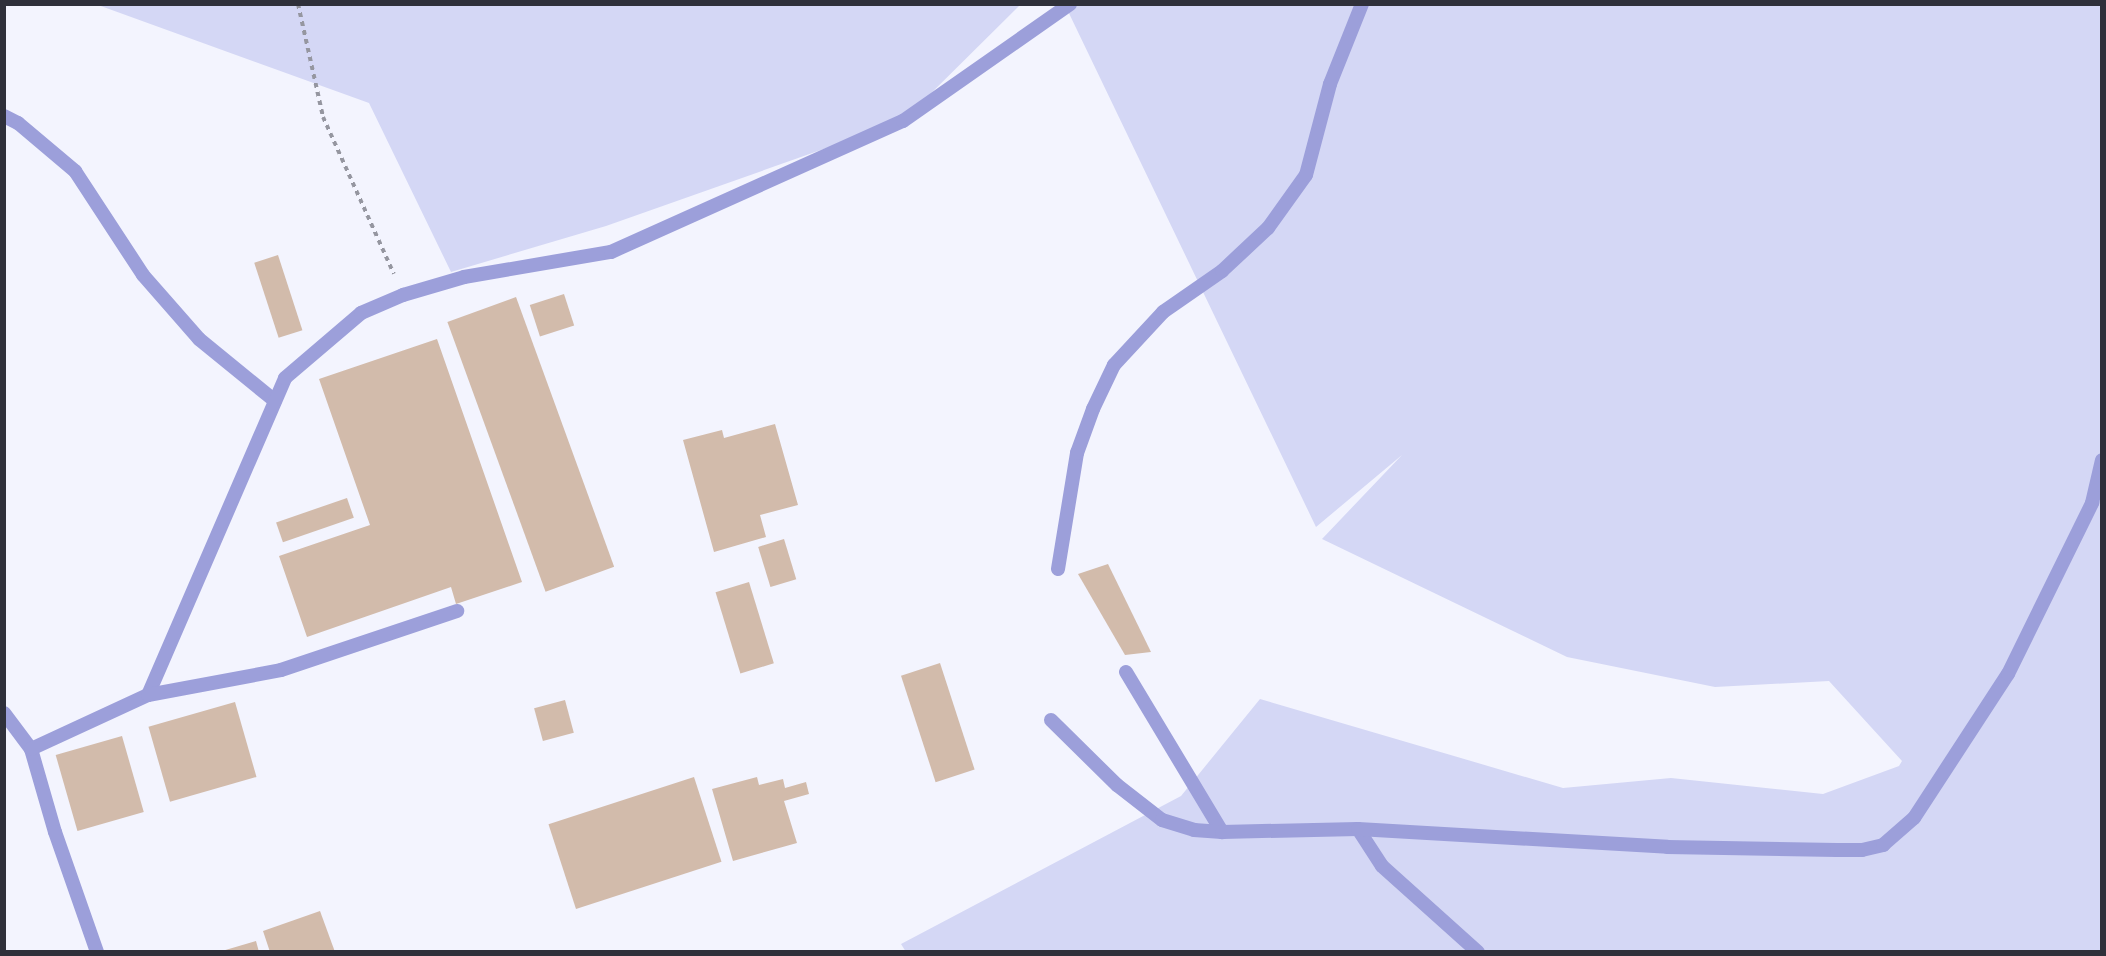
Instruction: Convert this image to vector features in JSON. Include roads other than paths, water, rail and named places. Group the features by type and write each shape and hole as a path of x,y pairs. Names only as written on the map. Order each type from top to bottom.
{"lane":[{"path":"148,695 285,378 361,313 403,295 464,277 611,252 903,121 1070,4"},
{"path":"1058,569 1077,453 1093,409 1114,365 1163,312 1222,271 1268,228 1306,175 1330,84 1362,4"},
{"path":"4,116 18,123 75,171 143,275 192,331 275,401"},
{"path":"1051,720 1117,785 1162,820 1194,830 1222,832 1358,829 1667,847 1845,850 1883,845 1914,818 2008,674 2092,503 2102,460"},
{"path":"31,749 148,695 281,670 457,611"},
{"path":"1126,672 1222,832"},
{"path":"4,712 31,749 55,831 97,951"},
{"path":"1358,829 1382,866 1478,951"}]}
